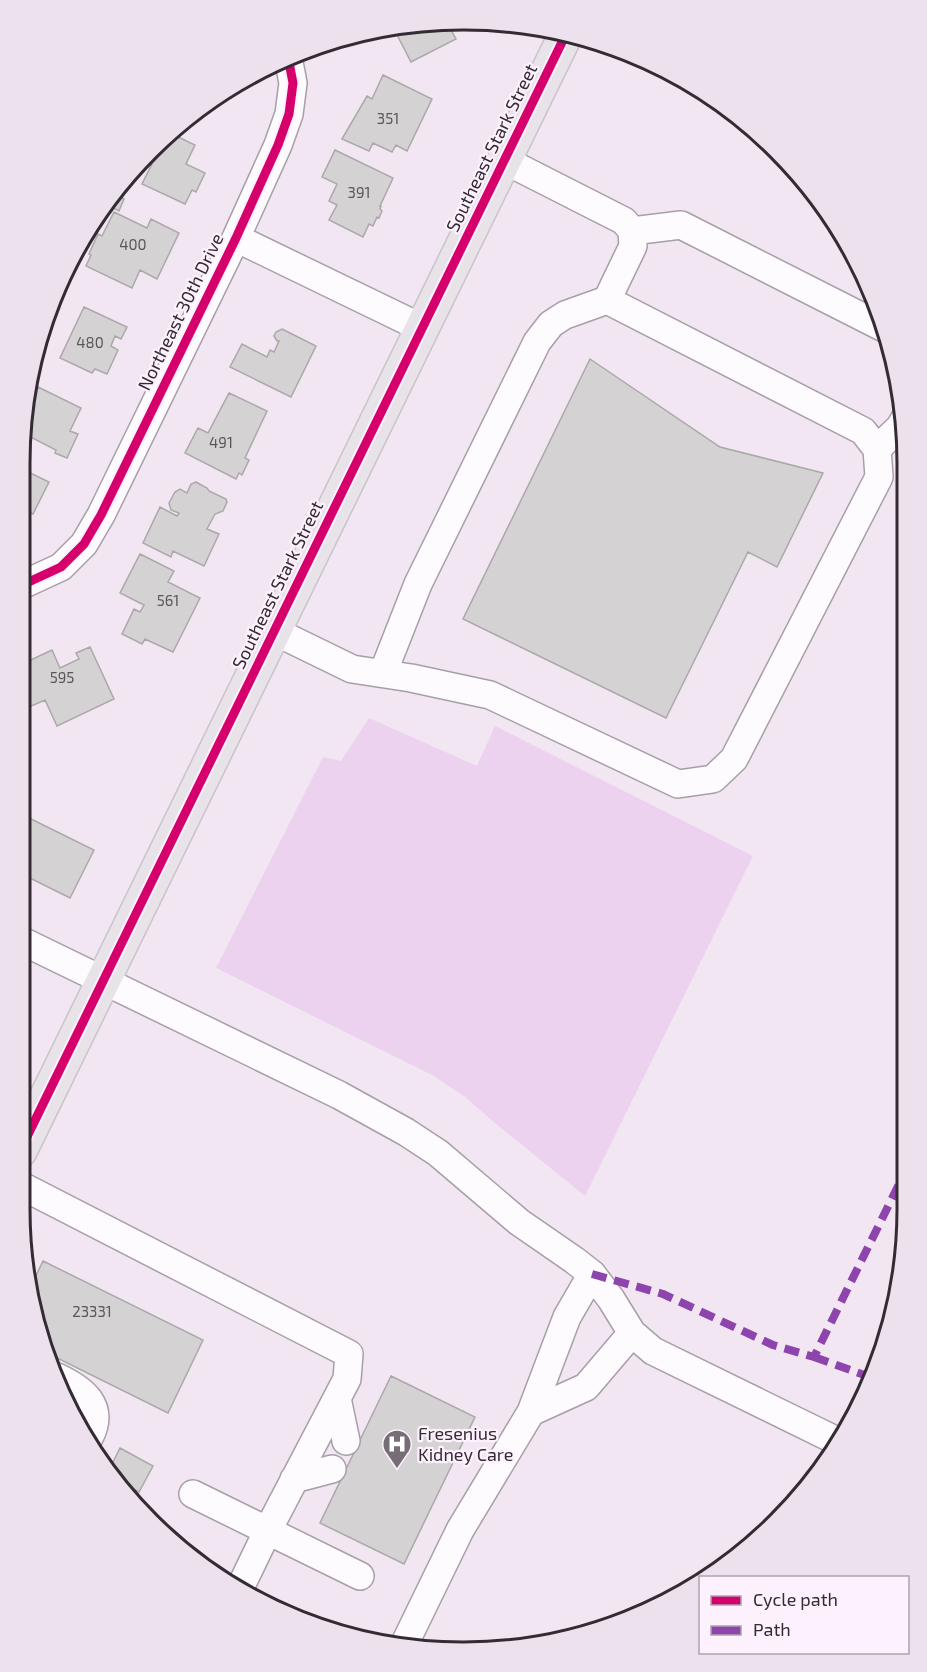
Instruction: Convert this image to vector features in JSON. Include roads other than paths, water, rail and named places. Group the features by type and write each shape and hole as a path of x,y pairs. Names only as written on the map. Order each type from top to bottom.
{"main road":[{"name":"Southeast Stark Street","path":"30,1130 562,42"}],"street":[{"name":"Northeast 30th Drive","path":"30,581 61,567 84,544 101,514 236,238 278,145 289,114 293,83 290,67"},
{"path":"383,673 418,584 537,342 550,324 565,315 607,300 633,246 632,231 624,222 504,160"},
{"path":"632,231 681,225 873,323"},
{"path":"236,238 422,328"},
{"path":"274,631 352,669 383,673 490,695 678,784 713,779 734,759 879,477 877,449 863,431 607,300"},
{"path":"877,449 896,431"},
{"path":"30,945 339,1095 406,1132 438,1154 519,1222 592,1274 632,1333 654,1351 831,1438"},
{"path":"30,1190 349,1354 347,1380 243,1582"},
{"path":"407,1638 460,1530 531,1412 567,1317 592,1274"},
{"path":"531,1412 586,1387 632,1333"},
{"path":"66,1381 73,1384 90,1400 95,1414 93,1432"},
{"path":"337,1398 346,1441"},
{"path":"294,1479 332,1469"},
{"path":"193,1494 360,1576"}],"place":[{"name":"Fresenius Kidney Care","path":"397,1470"}]}
